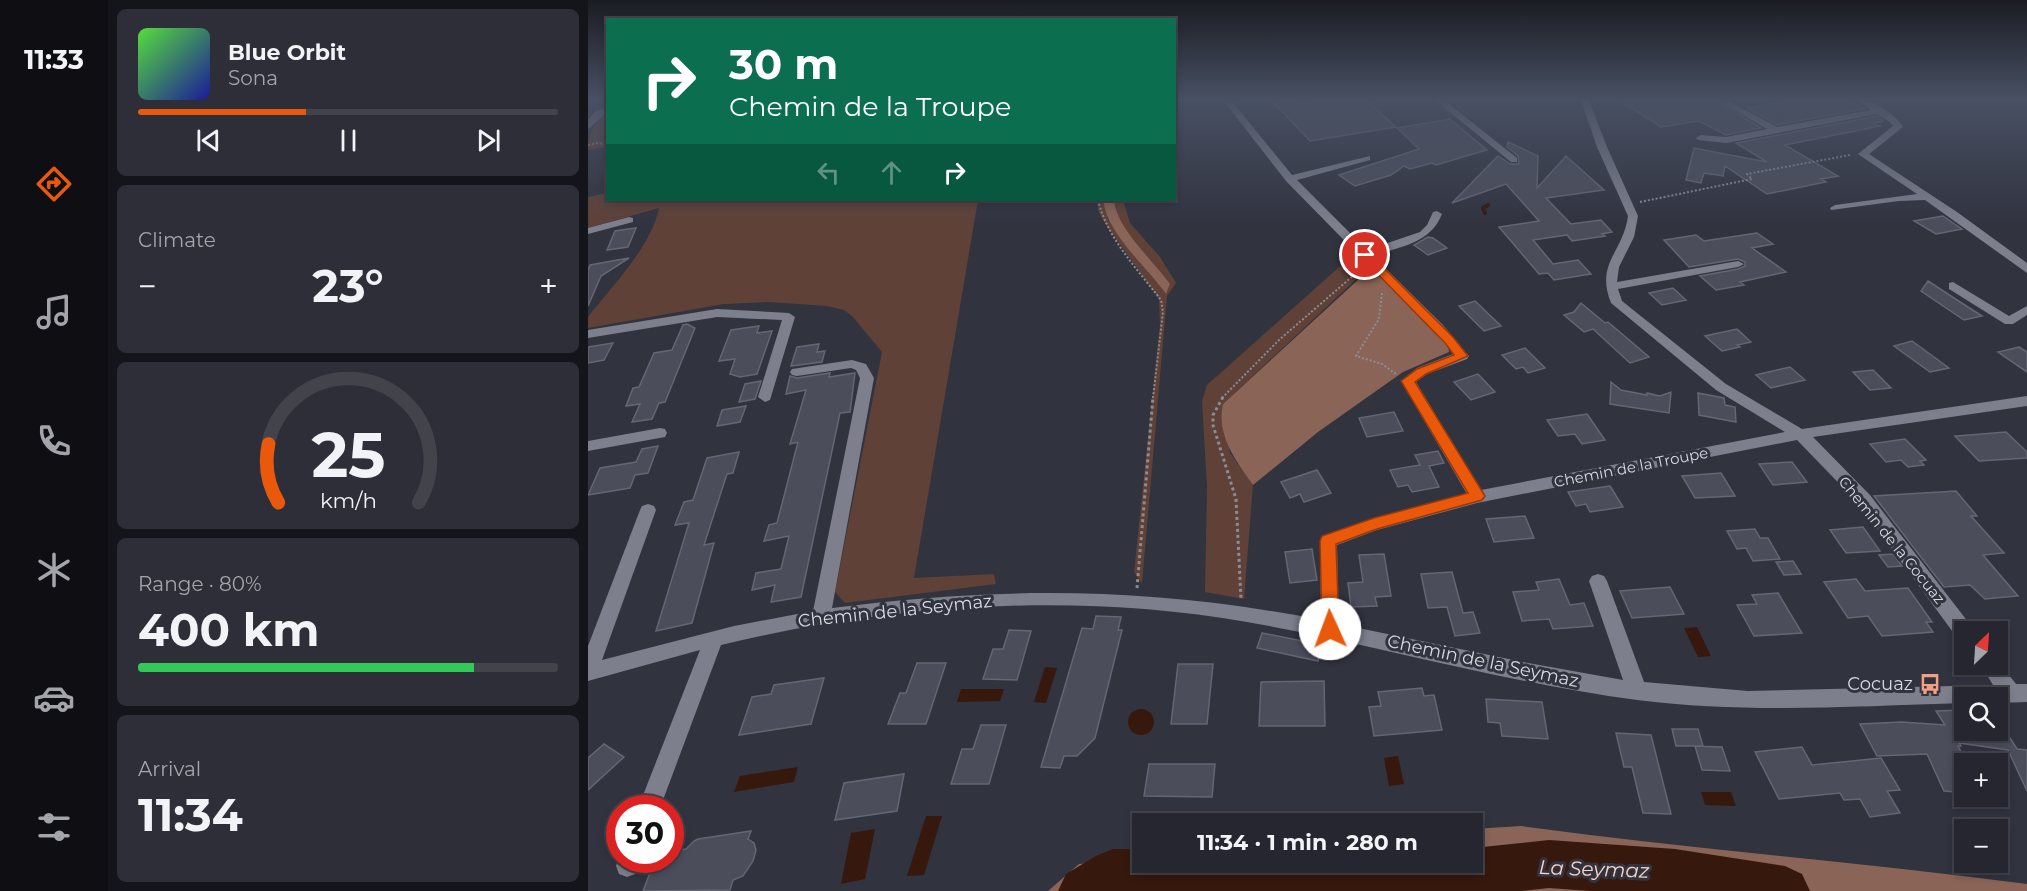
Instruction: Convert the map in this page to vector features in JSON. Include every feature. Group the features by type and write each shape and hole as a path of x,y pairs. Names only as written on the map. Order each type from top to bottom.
{"street":[{"path":"1260,142 1290,179 1328,216 1364,261 1449,340 1462,356 1422,371 1408,381 1477,496"},
{"path":"1491,142 1514,160"},
{"path":"1600,142 1629,205 1633,224 1615,261 1611,287 1738,264"},
{"path":"1850,155 1863,154 1879,142"},
{"path":"1863,154 1927,197 2027,270"},
{"path":"1290,179 1367,158"},
{"path":"1835,208 1899,198 1927,197"},
{"path":"1364,261 1424,234 1432,226 1437,214"},
{"path":"588,231 629,220"},
{"path":"1953,286 2020,330"},
{"name":"Chemin de la Cocuaz","path":"1611,287 1615,300 1624,310 1720,387 1800,434 1864,500 1956,621"},
{"path":"2009,321 2027,310"},
{"path":"588,334 717,312 789,317 765,397"},
{"path":"797,372 852,364 861,367 867,378 821,617"},
{"name":"Chemin de la Troupe","path":"1330,629 1328,541 1374,524 1477,496 1800,434 2027,401"},
{"path":"588,446 660,433"},
{"path":"588,672 648,510"},
{"path":"1598,581 1637,691"},
{"name":"Chemin de la Seymaz","path":"588,672 714,639 821,617 932,604 1005,599 1136,601 1240,613 1330,629 1611,688 1695,698 1758,700 2019,693"},
{"path":"654,795 714,639"},
{"path":"2000,675 2019,693"}],"path":[{"path":"588,145 606,145"},
{"path":"1629,205 1752,179 1747,174 1850,155"},
{"path":"1098,201 1102,217 1127,256 1161,300 1163,312 1152,405 1136,601"},
{"path":"1240,613 1242,573 1237,505 1228,467 1216,436 1213,415 1216,405 1228,389 1364,261"},
{"path":"1385,286 1379,319 1356,356 1382,364 1408,381"}],"shaded area":[{"path":"589,142 606,142 606,147 588,150"},
{"path":"606,193 606,201 978,201 914,578 994,574 996,584 845,603 835,592 882,352 852,316 844,310 827,306 768,302 724,304 588,328 588,317 639,251 655,223 659,208 588,228 588,197"},
{"path":"1097,201 1104,201 1166,294 1170,284 1122,222 1114,201 1123,201 1130,223 1160,257 1176,283 1167,296 1142,584 1134,572 1160,324 1159,299 1104,222 1098,210"},
{"path":"1103,201 1114,201 1129,233 1170,284 1166,294 1120,238 1106,213"},
{"path":"1350,253 1367,269 1223,404 1230,453 1253,485 1244,599 1205,592 1207,488 1202,401 1207,385 1347,260"},
{"path":"1372,267 1448,347 1449,352 1403,372 1318,432 1253,485 1234,457 1225,437 1222,426 1223,404"},
{"path":"1697,627 1711,656 1698,657 1684,628"},
{"path":"1045,667 1057,668 1046,703 1034,702"},
{"path":"961,689 1004,689 1000,701 957,702"},
{"path":"1141,709 1150,713 1154,722 1150,731 1141,735 1132,731 1128,722 1132,713"},
{"path":"1398,756 1404,784 1389,786 1384,758"},
{"path":"798,767 794,782 734,792 740,776"},
{"path":"1701,792 1731,792 1736,806 1705,805"},
{"path":"926,816 942,816 924,875 907,876"},
{"path":"1521,826 1901,869 2027,884 2027,891 1048,891 1079,864 1132,860 1132,873 1483,873 1483,828"},
{"path":"875,829 865,879 841,884 851,833"}],"building":[{"path":"1411,142 1477,142 1487,150 1436,165 1432,163 1410,169 1404,166 1391,175 1355,186 1339,175 1419,149"},
{"path":"1508,142 1538,156 1537,188 1566,156 1604,190 1546,198 1571,224 1601,220 1612,232 1602,234 1605,236 1572,241 1567,235 1533,240 1553,264 1578,260 1591,274 1554,280 1548,273 1539,274 1499,227 1539,221 1506,184 1452,203 1498,156 1510,164 1519,164 1518,156 1507,147"},
{"path":"1802,142 1785,145 1838,176 1821,179 1826,182 1767,194 1725,166 1723,176 1704,173 1701,183 1686,180 1694,148 1767,162 1736,143"},
{"path":"1943,216 1962,229 1936,234 1914,221"},
{"path":"636,228 628,247 607,250 615,231"},
{"path":"1757,233 1773,244 1752,248 1786,272 1740,282 1744,285 1716,290 1700,276 1738,269 1745,266 1745,262 1738,259 1689,267 1664,240 1696,235 1704,241"},
{"path":"1428,237 1447,248 1428,255 1414,245"},
{"path":"629,258 601,276 588,306 590,265"},
{"path":"1928,281 1982,316 1964,320 1921,291"},
{"path":"1673,288 1686,300 1662,305 1649,293"},
{"path":"1475,301 1501,326 1484,331 1459,306"},
{"path":"1581,303 1605,323 1608,322 1649,357 1630,363 1593,329 1584,332 1564,315 1574,312"},
{"path":"687,324 695,328 665,402 659,403 652,419 632,422 640,404 626,406 633,388 639,387 654,353 672,350 683,325"},
{"path":"759,326 757,333 772,331 757,374 740,377 730,374 735,359 719,361 731,330"},
{"path":"1737,329 1751,342 1722,351 1705,336"},
{"path":"1912,341 1949,368 1930,372 1894,346"},
{"path":"613,343 604,360 588,363 588,347"},
{"path":"819,344 817,352 825,351 822,362 791,366 797,347"},
{"path":"2019,347 2027,352 2027,372 1998,352"},
{"path":"1525,348 1545,368 1528,373 1523,367 1516,369 1502,355"},
{"path":"1790,367 1805,380 1771,388 1756,375"},
{"path":"1873,370 1891,388 1870,390 1853,372"},
{"path":"830,373 829,377 855,373 850,412 840,413 801,597 771,602 775,585 752,590 756,573 781,569 789,536 764,541 769,525 777,523 798,442 790,444 806,390 786,394 790,376 797,378"},
{"path":"1478,374 1495,392 1471,400 1454,382"},
{"path":"761,381 755,399 739,402 745,384"},
{"path":"1611,382 1621,390 1647,395 1647,393 1660,396 1671,392 1669,413 1610,404"},
{"path":"1698,393 1724,398 1725,405 1735,407 1736,422 1699,415"},
{"path":"746,406 740,422 717,426 722,410"},
{"path":"1394,412 1403,431 1367,437 1359,418"},
{"path":"1587,414 1605,440 1582,444 1575,434 1558,436 1547,420"},
{"path":"2006,432 2027,452 2027,458 1979,461 1955,436"},
{"path":"1905,439 1926,460 1920,461 1924,465 1908,467 1901,460 1886,462 1870,444"},
{"path":"658,446 648,473 635,475 630,488 588,495 600,468 636,462 642,449"},
{"path":"1438,451 1444,463 1429,466 1439,487 1412,492 1408,485 1398,487 1390,470 1420,465 1415,455"},
{"path":"739,452 733,473 727,474 704,545 714,543 692,623 656,631 689,523 675,525 684,502 693,500 707,458"},
{"path":"1792,462 1807,482 1773,485 1759,464"},
{"path":"1317,470 1331,493 1304,502 1300,494 1290,498 1281,482"},
{"path":"1721,473 1735,496 1695,498 1682,476"},
{"path":"1610,486 1623,507 1590,512 1586,504 1576,506 1568,492"},
{"path":"1956,491 1977,516 1971,516 2004,553 1983,555 2018,596 1985,599 1970,585 1944,587 1874,496"},
{"path":"1525,516 1534,538 1494,542 1486,519"},
{"path":"1863,527 1880,551 1846,553 1830,530"},
{"path":"1755,529 1760,538 1768,538 1780,559 1753,561 1746,548 1737,549 1727,531"},
{"path":"1312,549 1317,580 1290,583 1285,552"},
{"path":"1384,554 1391,596 1375,597 1377,606 1351,607 1348,583 1363,582 1359,555"},
{"path":"1893,554 1902,566 1888,567 1879,555"},
{"path":"1793,561 1801,574 1784,575 1776,562"},
{"path":"1452,572 1463,613 1473,612 1480,633 1455,636 1447,607 1428,608 1421,574"},
{"path":"1559,579 1570,605 1584,603 1593,626 1553,629 1549,619 1522,621 1513,592 1539,590 1536,582"},
{"path":"1856,579 1865,591 1908,588 1932,622 1926,622 1933,632 1882,636 1868,616 1848,618 1824,582"},
{"path":"1670,587 1684,614 1632,618 1620,591"},
{"path":"1778,593 1802,633 1754,636 1737,605 1757,604 1752,595"},
{"path":"1096,616 1121,617 1118,630 1122,630 1095,738 1077,756 1064,756 1060,768 1041,767 1082,628 1093,629"},
{"path":"1009,630 1031,631 1017,680 983,679 993,649 1003,649"},
{"path":"1262,633 1322,645 1318,661 1257,648"},
{"path":"917,663 946,663 926,724 888,724 900,693 906,693"},
{"path":"1178,664 1213,664 1207,724 1171,724"},
{"path":"824,678 811,724 739,735 752,697 771,694 774,685"},
{"path":"1324,681 1325,726 1259,726 1261,682"},
{"path":"1422,688 1424,696 1434,695 1442,730 1374,736 1369,707 1381,706 1378,692"},
{"path":"1486,699 1542,702 1548,739 1502,736 1500,723 1488,722"},
{"path":"1954,710 1954,741 2008,741 2008,735 2017,749 2027,750 2027,791 2008,750 1959,743 1962,753 1954,753 1954,792 1944,791 1927,754 1877,756 1860,724 1902,722 1945,725 1936,711"},
{"path":"981,725 1006,725 989,784 951,784 962,749 973,749"},
{"path":"1672,729 1698,729 1703,746 1676,746"},
{"path":"1616,733 1651,735 1671,814 1643,813 1632,767 1624,767"},
{"path":"604,744 624,757 588,790 588,758"},
{"path":"1695,746 1722,747 1730,771 1702,770"},
{"path":"1802,747 1812,765 1881,758 1900,790 1887,791 1900,813 1870,817 1860,799 1844,800 1840,793 1779,799 1755,752"},
{"path":"1149,764 1215,764 1212,797 1144,796"},
{"path":"904,774 897,811 835,820 844,783"},
{"path":"751,831 748,839 754,843 756,850 753,861 743,876 733,880 730,890 643,891 650,873 684,873 684,849 698,839"}],"waterway":[{"path":"1485,213 1483,208 1488,205"},
{"name":"La Seymaz","path":"1083,891 1113,873 1276,874 1329,868 1404,875 1453,874 1549,864 1675,873 1785,891"}],"place":[{"name":"Cocuaz","path":"1930,684"}],"route":[{"path":"1330,629 1328,541 1374,524 1477,496 1408,381 1422,371 1462,356 1365,255"}]}
